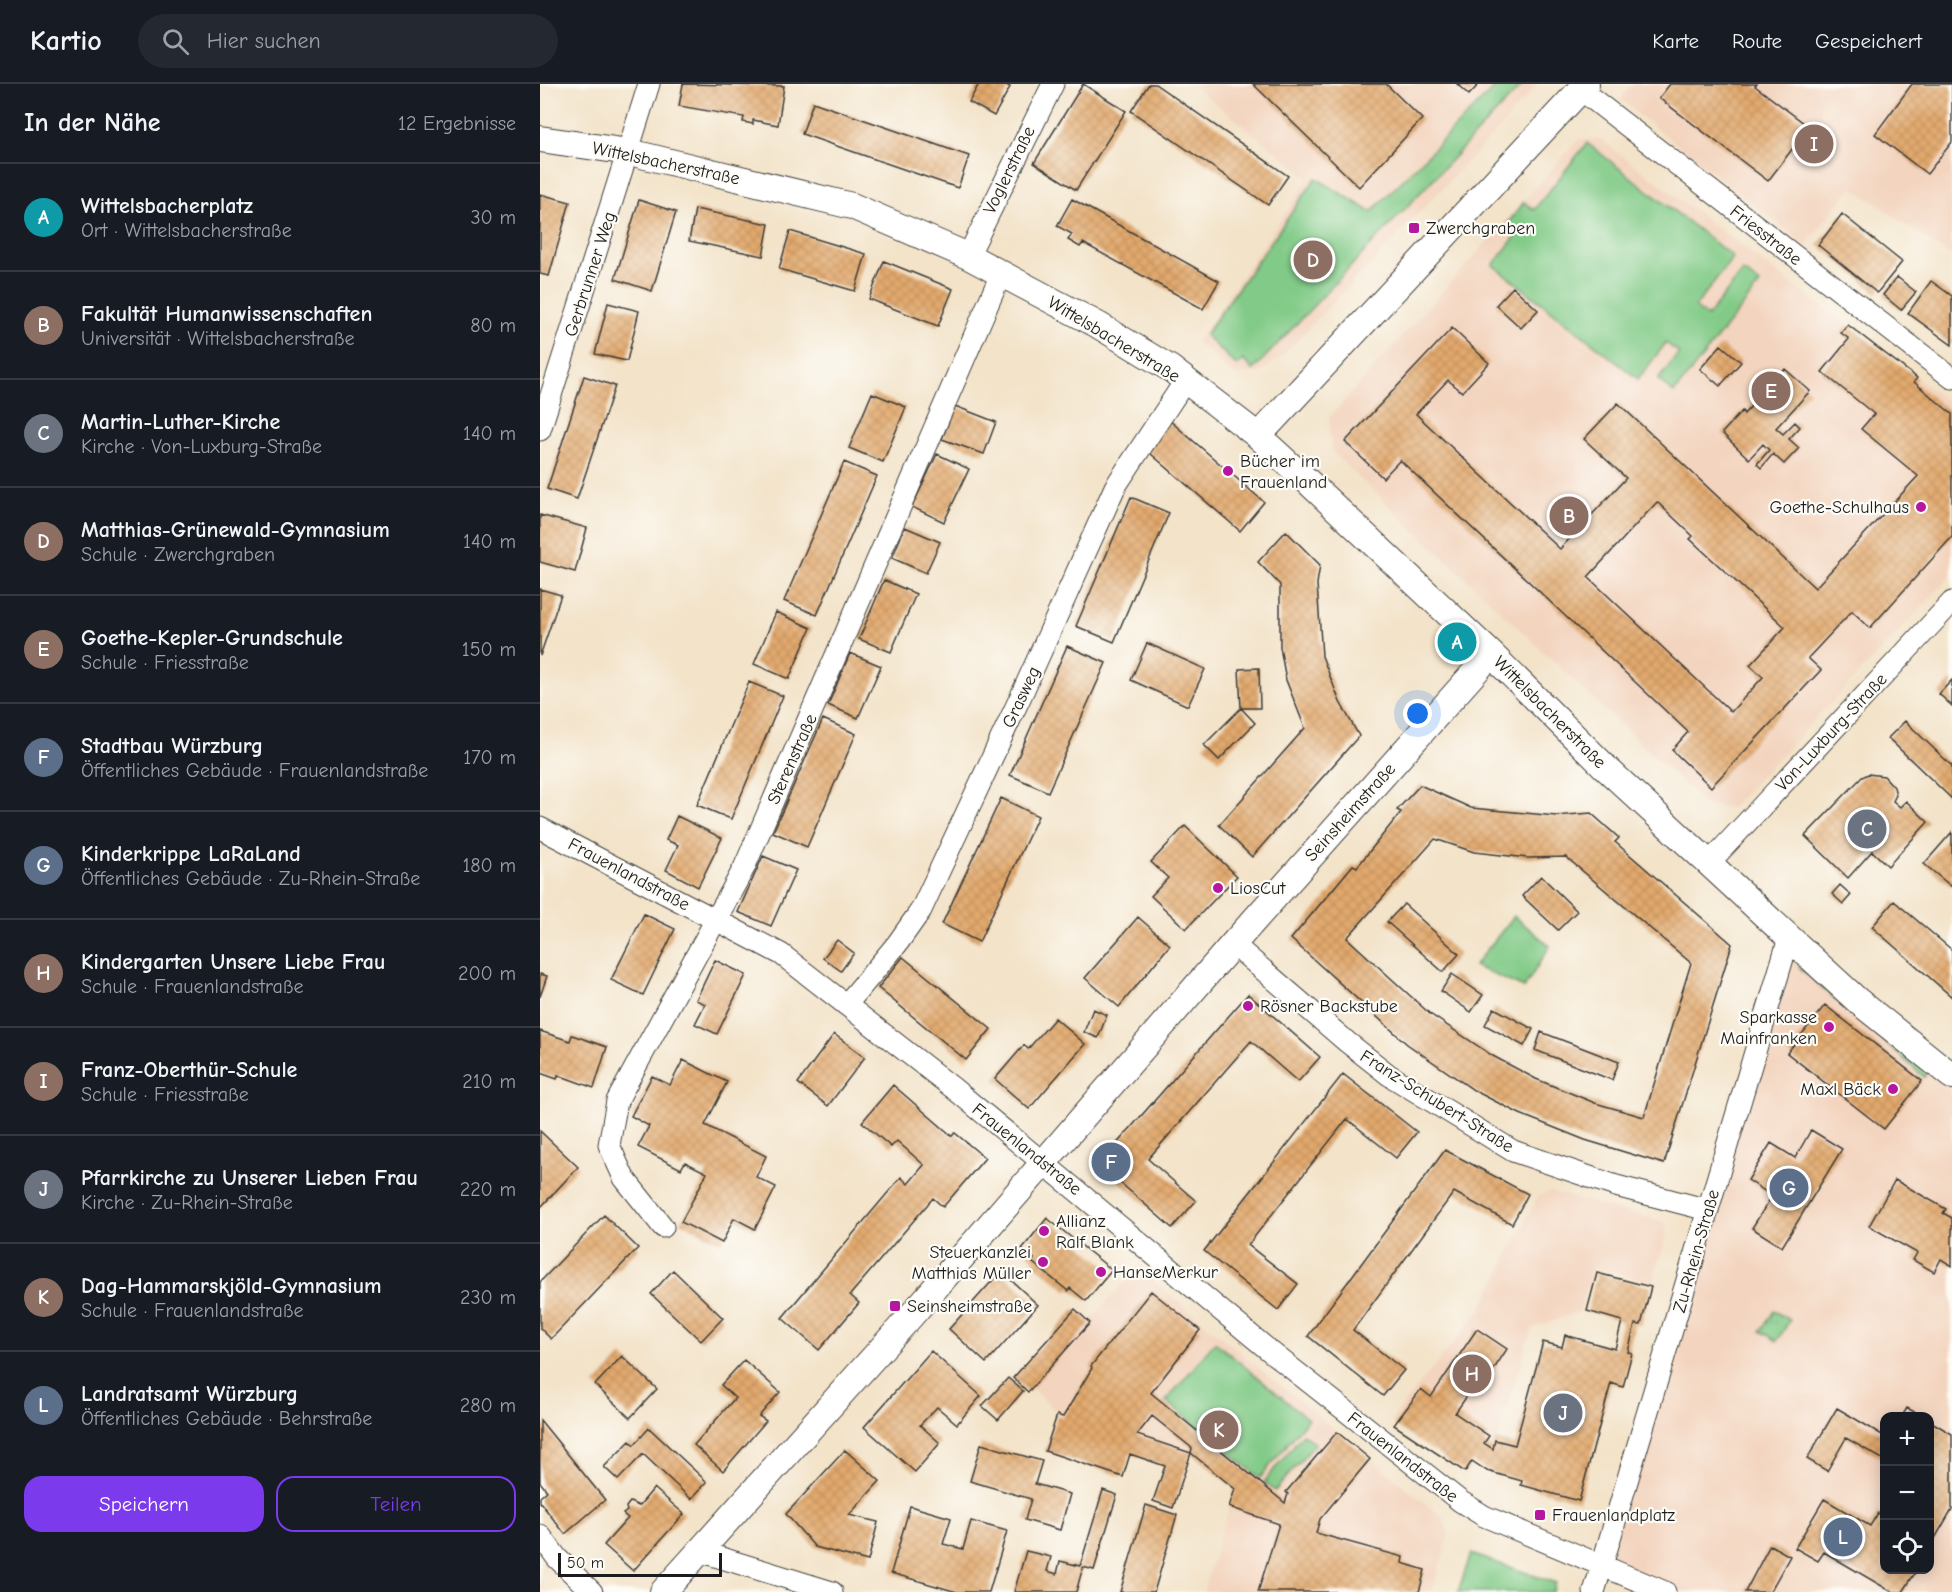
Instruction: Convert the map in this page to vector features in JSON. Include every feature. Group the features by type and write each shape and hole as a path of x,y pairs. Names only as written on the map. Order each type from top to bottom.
{"street":[{"name":"Gerbrunner Weg","path":"540,430 649,84"},
{"name":"Voglerstraße","path":"968,256 1051,85"},
{"name":"Friesstraße","path":"1583,87 1952,378"},
{"path":"1258,436 1583,87"},
{"name":"Wittelsbacherstraße","path":"540,140 629,152 852,206 968,256 1098,326 1171,369 1258,436 1491,654 1607,769 1710,862 1789,938 1858,1001 1952,1076"},
{"name":"Sterenstraße","path":"663,1227 624,1178 609,1145 617,1101 744,868 1001,274"},
{"name":"Grasweg","path":"846,1005 897,944 921,910 1115,487 1185,381"},
{"name":"Von-Luxburg-Straße","path":"1710,862 1952,602"},
{"name":"Seinsheimstraße","path":"663,1592 910,1317 1233,944 1491,654"},
{"name":"Frauenlandstraße","path":"540,828 781,954 1043,1162 1290,1367 1439,1486 1484,1516 1602,1565"},
{"name":"Zu-Rhein-Straße","path":"1602,1565 1789,938"},
{"name":"Franz-Schubert-Straße","path":"1233,944 1389,1075 1513,1151 1616,1186 1708,1210"},
{"path":"540,1535 557,1558 592,1592"},
{"path":"699,1551 832,1592"},
{"path":"1594,1592 1602,1565 1665,1592"}],"shaded area":[{"path":"1191,84 1538,84 1494,134 1285,353 1260,373 1233,374 1197,342 1309,178"},
{"path":"1632,84 1952,84 1952,257 1852,187 1806,245 1620,100"},
{"path":"1579,139 1600,139 1952,405 1952,575 1731,808 1706,805 1331,451 1329,418"},
{"path":"1791,937 1952,1071 1952,1592 1672,1592 1604,1564"},
{"path":"1551,1192 1664,1222 1667,1235 1652,1283 1594,1267 1580,1312 1532,1328 1487,1471 1472,1461 1465,1472 1390,1421 1481,1309 1538,1196"},
{"path":"1137,1268 1443,1518 1449,1534 1432,1592 1203,1592 1235,1488 1191,1453 1063,1417 1031,1388"}],"green space":[{"path":"1498,84 1523,84 1253,370 1243,360 1237,366 1205,335 1316,178 1371,212"},
{"path":"1587,143 1733,257 1695,307 1707,317 1743,271 1760,284 1674,393 1658,380 1679,353 1666,343 1638,379 1493,265 1519,232 1508,223 1524,202 1534,210"},
{"path":"1514,916 1550,946 1524,988 1474,966"},
{"path":"1799,964 1804,965 1928,1071 1924,1077 1800,968"},
{"path":"1774,1311 1790,1320 1777,1341 1761,1331"},
{"path":"1215,1342 1308,1419 1260,1478 1166,1401"},
{"path":"1303,1434 1315,1444 1275,1491 1264,1482"},
{"path":"1471,1554 1556,1583 1553,1592 1458,1592"}],"building":[{"path":"683,84 784,86 778,125 753,120 753,124 743,122 744,117 679,106"},
{"path":"979,84 1005,84 1010,87 994,116 969,102"},
{"path":"1083,84 1126,111 1076,190 1034,163"},
{"path":"1149,84 1155,84 1288,176 1268,205 1131,111"},
{"path":"1253,84 1386,84 1422,119 1359,187"},
{"path":"1457,84 1479,84 1469,95"},
{"path":"1670,84 1757,84 1755,86 1809,127 1768,181 1659,98"},
{"path":"1912,84 1952,84 1952,142 1927,174 1875,134"},
{"path":"813,102 969,156 958,188 802,134"},
{"path":"540,194 570,202 549,276 540,274"},
{"path":"1072,199 1219,281 1203,309 1083,243 1080,247 1068,240 1072,234 1057,226"},
{"path":"639,200 676,212 652,291 615,279"},
{"path":"695,209 769,224 763,256 689,241"},
{"path":"1842,214 1902,262 1877,293 1818,245"},
{"path":"790,231 866,254 855,291 779,269"},
{"path":"884,261 953,289 938,326 869,299"},
{"path":"1897,277 1916,292 1901,310 1883,295"},
{"path":"1931,281 1952,296 1952,345 1908,313"},
{"path":"1513,287 1538,310 1521,328 1496,305"},
{"path":"608,303 639,311 627,361 595,354"},
{"path":"1848,325 1917,378 1914,382 1952,414 1952,537 1870,628 1852,611 1808,658 1821,670 1711,787 1672,750 1688,732 1400,460 1383,478 1345,442 1452,328 1489,363 1462,392 1448,380 1416,414 1560,549 1626,478 1584,439 1618,403 1815,588 1918,476 1861,429 1874,414 1822,372 1849,339 1841,333","holes":["1657,502 1693,536 1690,539 1785,627 1750,665 1763,677 1731,712 1588,577"]},
{"path":"1721,345 1741,362 1720,386 1700,369"},
{"path":"1785,369 1810,391 1776,428 1783,434 1795,422 1800,427 1789,439 1799,448 1784,464 1773,454 1761,468 1757,464 1769,450 1763,444 1749,459 1722,433 1742,411 1744,414"},
{"path":"584,376 615,386 577,499 547,489"},
{"path":"872,393 906,407 883,462 849,448"},
{"path":"955,406 996,422 984,454 942,439"},
{"path":"1168,419 1264,502 1240,531 1143,447"},
{"path":"937,454 969,469 944,522 912,507"},
{"path":"844,462 877,476 817,615 784,601"},
{"path":"1131,497 1169,513 1114,642 1076,626"},
{"path":"540,515 587,528 575,572 540,562"},
{"path":"905,527 940,542 926,573 892,558"},
{"path":"1286,531 1320,565 1317,584 1322,656 1340,702 1359,736 1252,857 1219,825 1305,728 1286,680 1280,647 1280,585 1258,562"},
{"path":"884,580 916,594 891,652 859,639"},
{"path":"540,589 561,595 540,656"},
{"path":"776,612 811,628 789,679 754,664"},
{"path":"1147,643 1205,669 1188,706 1131,680"},
{"path":"1067,646 1106,663 1048,792 1010,775"},
{"path":"850,653 881,666 858,718 828,705"},
{"path":"1259,668 1260,708 1241,708 1239,669"},
{"path":"1952,680 1952,706 1939,694"},
{"path":"749,682 783,696 731,819 697,805"},
{"path":"1241,708 1255,723 1219,760 1204,745"},
{"path":"823,719 856,734 807,847 773,832"},
{"path":"1905,721 1952,766 1952,799 1888,738"},
{"path":"1868,774 1884,776 1894,787 1896,795 1893,801 1900,807 1906,801 1928,822 1888,866 1872,851 1848,878 1805,836 1862,777"},
{"path":"1420,785 1471,808 1556,816 1591,813 1619,838 1615,842 1732,944 1664,1164 1585,1140 1520,1114 1475,1091 1407,1044 1291,939 1353,865 1357,867 1401,812 1397,810","holes":["1435,839 1474,852 1528,858 1566,857 1691,963 1644,1117 1595,1103 1536,1079 1493,1056 1430,1014 1347,938"]},
{"path":"1001,798 1038,816 979,942 942,924"},
{"path":"677,816 722,838 698,887 666,870 678,845 666,840"},
{"path":"1185,826 1237,876 1186,929 1151,896 1168,878 1151,862"},
{"path":"1952,832 1952,887 1924,864"},
{"path":"763,856 796,870 771,926 738,912"},
{"path":"1541,876 1577,911 1558,930 1522,896"},
{"path":"1840,885 1851,895 1843,904 1832,894"},
{"path":"1894,901 1952,950 1952,997 1872,927"},
{"path":"1404,904 1459,954 1443,972 1387,922"},
{"path":"644,914 675,929 643,995 611,980"},
{"path":"1138,917 1170,945 1119,1007 1085,978"},
{"path":"837,940 854,953 841,971 823,958"},
{"path":"903,957 991,1029 966,1060 878,988"},
{"path":"715,960 746,975 717,1034 695,1024 705,1004 696,1000"},
{"path":"540,974 547,976 540,997"},
{"path":"1452,974 1483,995 1471,1012 1441,991"},
{"path":"1248,994 1320,1057 1298,1082 1251,1041 1148,1159 1196,1201 1172,1228 1099,1164"},
{"path":"1825,1005 1922,1081 1884,1129 1787,1053"},
{"path":"1494,1008 1533,1029 1524,1046 1485,1025"},
{"path":"1093,1009 1107,1015 1098,1038 1084,1032"},
{"path":"1055,1018 1085,1044 1029,1109 995,1079 1024,1045 1028,1049"},
{"path":"540,1031 570,1041 572,1035 607,1047 594,1088 558,1075 557,1079 540,1073"},
{"path":"1541,1032 1619,1062 1612,1080 1535,1050"},
{"path":"834,1034 865,1057 828,1106 798,1083"},
{"path":"683,1060 727,1082 705,1125 766,1156 756,1177 776,1187 755,1229 734,1218 722,1243 681,1222 707,1173 685,1162 681,1169 638,1147 649,1126 631,1116 652,1076 670,1085"},
{"path":"1343,1074 1417,1132 1396,1158 1347,1119 1248,1245 1298,1284 1278,1310 1204,1251"},
{"path":"893,1085 952,1136 955,1133 985,1158 943,1207 933,1198 850,1295 859,1303 819,1350 782,1318 901,1177 908,1184 924,1165 897,1141 891,1147 862,1122"},
{"path":"1811,1130 1842,1149 1782,1247 1752,1228 1772,1196 1748,1180 1771,1143 1795,1158"},
{"path":"540,1131 578,1167 540,1208"},
{"path":"1445,1150 1528,1194 1512,1224 1454,1192 1353,1330 1404,1370 1383,1396 1308,1336"},
{"path":"1895,1180 1946,1209 1943,1213 1952,1218 1952,1266 1941,1259 1934,1272 1913,1260 1917,1253 1869,1226"},
{"path":"604,1215 638,1248 551,1339 540,1328 540,1282"},
{"path":"1047,1218 1112,1270 1086,1301 1070,1288 1068,1291 1032,1262 1034,1259 1022,1249"},
{"path":"673,1270 723,1318 701,1341 651,1294"},
{"path":"1001,1271 1038,1305 986,1363 949,1329"},
{"path":"1597,1273 1651,1287 1641,1325 1635,1324 1628,1352 1632,1353 1623,1387 1611,1383 1579,1501 1521,1485 1522,1481 1487,1471 1472,1461 1465,1472 1394,1425 1421,1389 1431,1397 1477,1329 1507,1349 1485,1383 1479,1379 1455,1413 1489,1436 1484,1443 1493,1449 1495,1440 1515,1445 1543,1342 1562,1347 1565,1335 1615,1349 1622,1321 1587,1311"},
{"path":"1151,1291 1200,1330 1151,1393 1285,1503 1288,1494 1286,1492 1337,1432 1370,1459 1320,1519 1316,1533 1403,1557 1402,1563 1425,1570 1419,1592 1258,1592 1279,1524 1229,1507 1235,1489 1191,1453 1173,1508 1153,1501 1165,1466 1130,1454 1123,1477 1045,1451 1057,1415 1063,1417 1092,1368 1091,1366","holes":["1152,1416 1192,1448 1191,1453 1137,1435"]},
{"path":"1075,1309 1090,1323 1028,1392 1013,1378"},
{"path":"931,1351 981,1396 957,1424 937,1407 920,1425 940,1443 915,1472 864,1427"},
{"path":"622,1356 657,1389 630,1418 595,1385"},
{"path":"744,1360 780,1392 759,1416 766,1421 723,1471 694,1445 735,1398 721,1385"},
{"path":"1008,1378 1023,1391 998,1420 982,1406"},
{"path":"1837,1408 1880,1434 1880,1458 1846,1438 1827,1471 1807,1459"},
{"path":"540,1420 605,1500 565,1534 540,1502 540,1497 547,1491 540,1482"},
{"path":"1934,1423 1952,1434 1952,1509 1934,1540"},
{"path":"649,1428 707,1482 691,1499 643,1454 618,1480 604,1467 630,1441 634,1445"},
{"path":"981,1444 1042,1461 1035,1484 1070,1494 1060,1530 1025,1520 1031,1499 970,1481"},
{"path":"845,1450 880,1481 849,1515 878,1522 868,1561 815,1547 786,1514"},
{"path":"654,1488 684,1514 633,1571 604,1545 628,1518 623,1514 627,1511 626,1507 630,1502 639,1506"},
{"path":"1103,1490 1117,1495 1094,1570 1083,1567 1076,1592 1014,1592 1026,1551 1051,1557 1047,1571 1057,1574 1060,1561 1080,1566"},
{"path":"1824,1499 1870,1526 1878,1513 1880,1514 1880,1574 1914,1574 1903,1592 1892,1592 1824,1552 1818,1561 1795,1548"},
{"path":"1146,1505 1177,1515 1154,1592 1120,1592"},
{"path":"910,1506 951,1518 943,1544 963,1549 971,1521 1007,1531 989,1592 957,1592 891,1573"},
{"path":"1770,1545 1790,1556 1770,1592 1745,1592"}],"place":[{"name":"Franz-Oberthür-Schule","path":"1814,144"},
{"name":"Zwerchgraben","path":"1414,228"},
{"name":"Matthias-Grünewald-Gymnasium","path":"1313,260"},
{"name":"Goethe-Kepler-Grundschule","path":"1771,391"},
{"name":"Bücher im Frauenland","path":"1228,471"},
{"name":"Goethe-Schulhaus","path":"1921,507"},
{"name":"Fakultät Humanwissenschaften","path":"1569,516"},
{"name":"Wittelsbacherplatz","path":"1457,642"},
{"name":"Martin-Luther-Kirche","path":"1867,829"},
{"name":"LiosCut","path":"1218,888"},
{"name":"Rösner Backstube","path":"1248,1006"},
{"name":"Sparkasse Mainfranken","path":"1829,1027"},
{"name":"Maxl Bäck","path":"1893,1089"},
{"name":"Stadtbau Würzburg","path":"1111,1162"},
{"name":"Kinderkrippe LaRaLand","path":"1789,1188"},
{"name":"Allianz Ralf Blank","path":"1044,1231"},
{"name":"Steuerkanzlei Matthias Müller","path":"1043,1262"},
{"name":"HanseMerkur","path":"1101,1272"},
{"name":"Seinsheimstraße","path":"895,1306"},
{"name":"Kindergarten Unsere Liebe Frau","path":"1472,1374"},
{"name":"Pfarrkirche zu Unserer Lieben Frau","path":"1563,1413"},
{"name":"Dag-Hammarskjöld-Gymnasium","path":"1219,1430"},
{"name":"Frauenlandplatz","path":"1540,1515"},
{"name":"Landratsamt Würzburg","path":"1843,1537"}]}
